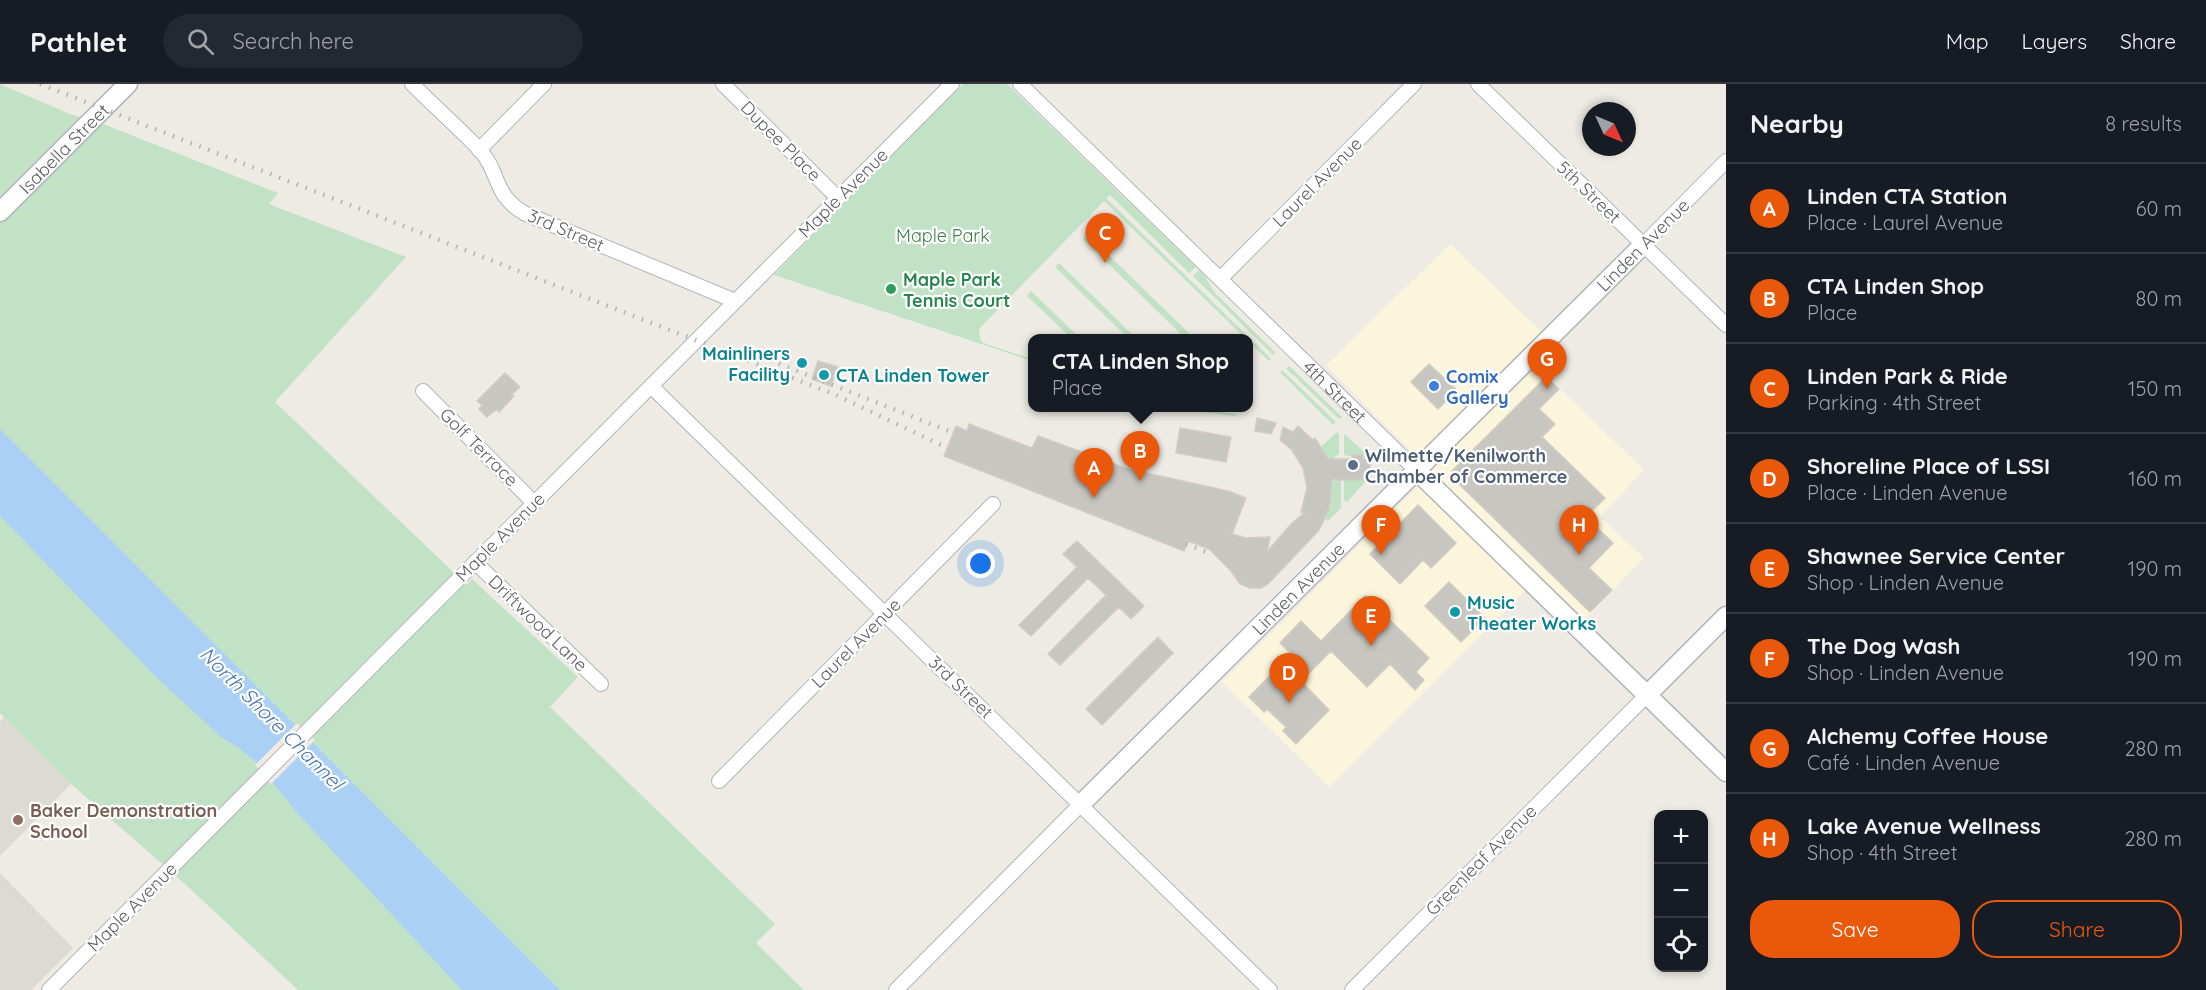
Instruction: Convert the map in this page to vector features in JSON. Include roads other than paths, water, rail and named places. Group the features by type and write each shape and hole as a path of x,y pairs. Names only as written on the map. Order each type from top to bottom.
{"street":[{"name":"Isabella Street","path":"0,212 128,84"},
{"name":"3rd Street","path":"412,84 490,163 501,192 512,205 524,213 735,301"},
{"path":"479,150 544,84"},
{"name":"Dupee Place","path":"723,84 838,198"},
{"name":"Maple Avenue","path":"49,990 952,84"},
{"name":"4th Street","path":"1020,84 1726,772"},
{"name":"Laurel Avenue","path":"1220,279 1414,84"},
{"name":"5th Street","path":"1478,84 1726,325"},
{"name":"Linden Avenue","path":"896,990 1726,161"},
{"name":"3rd Street","path":"651,386 1270,990"},
{"name":"Golf Terrace","path":"423,391 534,503"},
{"name":"Laurel Avenue","path":"719,781 993,504"},
{"name":"Driftwood Lane","path":"475,562 601,684"},
{"path":"1647,695 1726,616"},
{"name":"Greenleaf Avenue","path":"1352,990 1647,695"}],"water":[{"name":"North Shore Channel","path":"0,429 560,990 462,990 299,815 256,762 221,737 155,676 0,516"}],"railway":[{"path":"40,84 836,395 947,448"},
{"path":"770,360 954,433"},
{"path":"1186,544 1209,553"}],"place":[{"name":"Linden Park & Ride","path":"1105,263"},
{"name":"Maple Park Tennis Court","path":"891,289"},
{"name":"Mainliners Facility","path":"802,363"},
{"name":"CTA Linden Tower","path":"824,375"},
{"name":"Comix Gallery","path":"1434,386"},
{"name":"Alchemy Coffee House","path":"1547,389"},
{"name":"Wilmette/Kenilworth Chamber of Commerce","path":"1353,465"},
{"name":"CTA Linden Shop","path":"1140,481"},
{"name":"Linden CTA Station","path":"1094,498"},
{"name":"The Dog Wash","path":"1381,555"},
{"name":"Lake Avenue Wellness","path":"1579,555"},
{"name":"Music Theater Works","path":"1455,612"},
{"name":"Shawnee Service Center","path":"1371,646"},
{"name":"Shoreline Place of LSSI","path":"1289,703"},
{"name":"Baker Demonstration School","path":"18,820"}],"park label":[{"name":"Maple Park","path":"943,235"}]}
